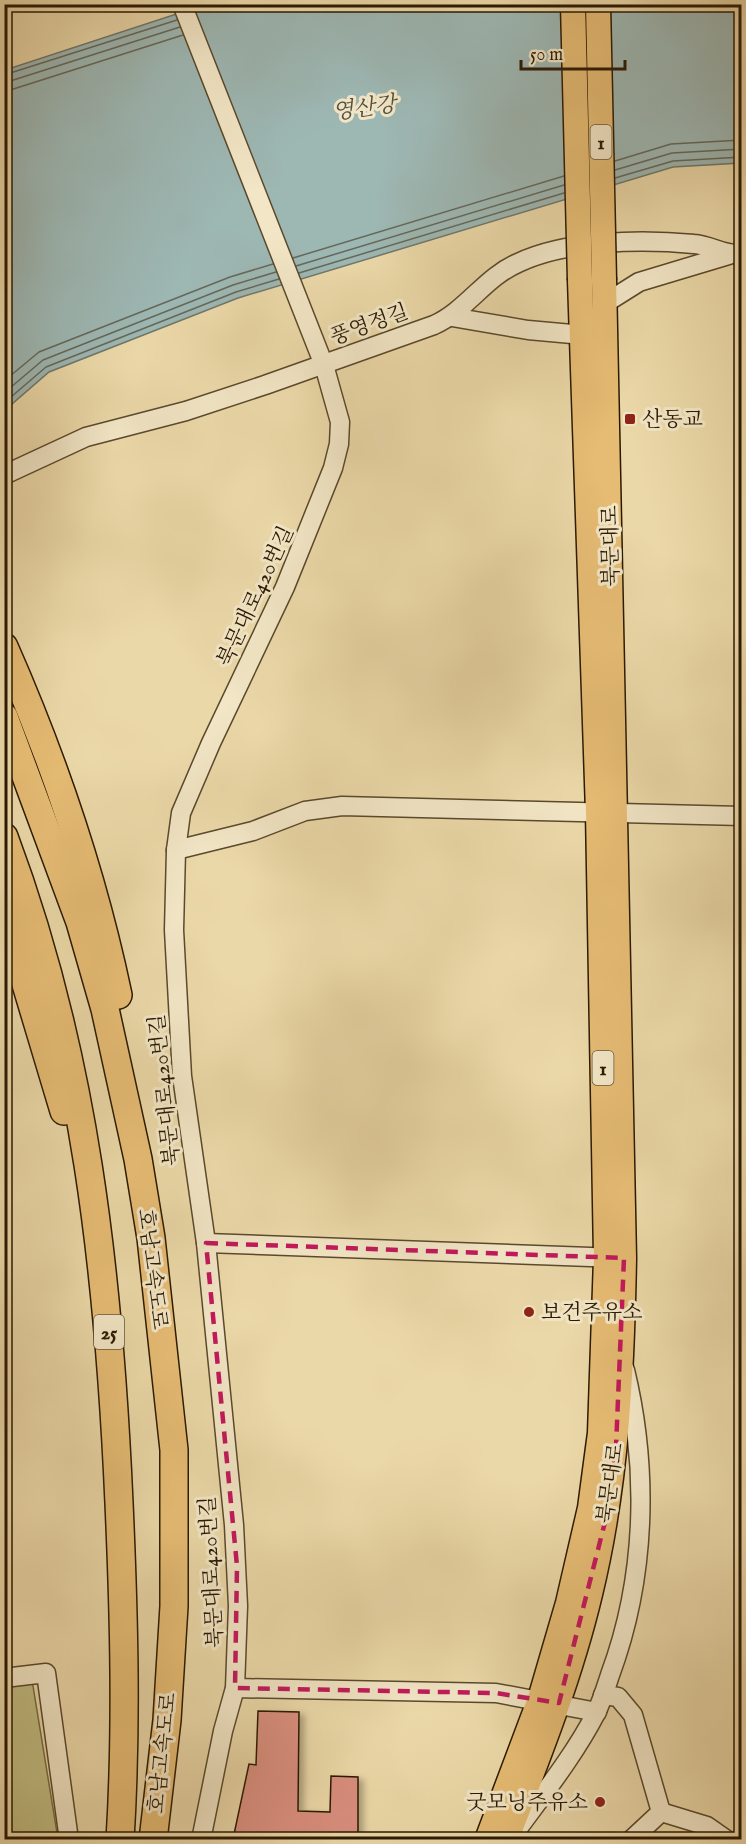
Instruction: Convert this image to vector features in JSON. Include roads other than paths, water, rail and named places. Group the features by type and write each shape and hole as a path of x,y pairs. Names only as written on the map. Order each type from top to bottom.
{"highway":[{"path":"4,647 60,791 88,876 126,1029 166,1246 174,1336 174,1450"},
{"name":"호남고속도로","path":"4,717 80,922 116,1055 138,1159 151,1238 174,1450 174,1606 167,1720 153,1839"},
{"name":"호남고속도로","path":"4,837 45,965 62,1033 77,1094 98,1218 113,1376 122,1573 124,1691 120,1839"},
{"path":"4,911 69,1130 85,1218 102,1417 110,1726 107,1839"}],"main road":[{"name":"북문대로","path":"573,4 580,280 607,812"},
{"name":"북문대로","path":"487,1839 549,1701 590,1594 605,1522 616,1447 622,1357 615,1258 607,812 604,280 598,4"},
{"name":"북문대로","path":"508,1839 549,1701 590,1508 600,1433 615,1258"}],"street":[{"name":"북문대로420번길","path":"182,4 319,353 340,422 339,444 333,468 285,587 211,743 181,813 176,850 174,930 182,1076 206,1244 237,1566 235,1688 223,1731 201,1839"},
{"name":"풍영정길","path":"4,475 86,438 186,411 319,353 452,317 493,278 516,263 553,250 625,243 679,243 708,245 735,255"},
{"path":"604,304 639,282 735,255"},
{"path":"452,317 528,330 583,335"},
{"path":"176,850 210,843 321,808 390,805 741,816"},
{"path":"206,1244 615,1258"},
{"path":"508,1839 597,1712 620,1649 640,1540 641,1461 635,1412 622,1357"},
{"path":"4,1678 46,1673 69,1839"},
{"path":"235,1688 496,1693 549,1701 597,1712"},
{"path":"603,1695 618,1697 633,1715 661,1812"},
{"path":"632,1839 661,1812"},
{"path":"661,1812 707,1826 728,1839"}],"water":[{"name":"영산강","path":"204,5 741,5 741,163 673,167 238,298 49,372 5,410 5,70"}],"place":[{"name":"산동교","path":"630,419"},
{"name":"보건주유소","path":"529,1312"},
{"name":"굿모닝주유소","path":"600,1802"}]}
